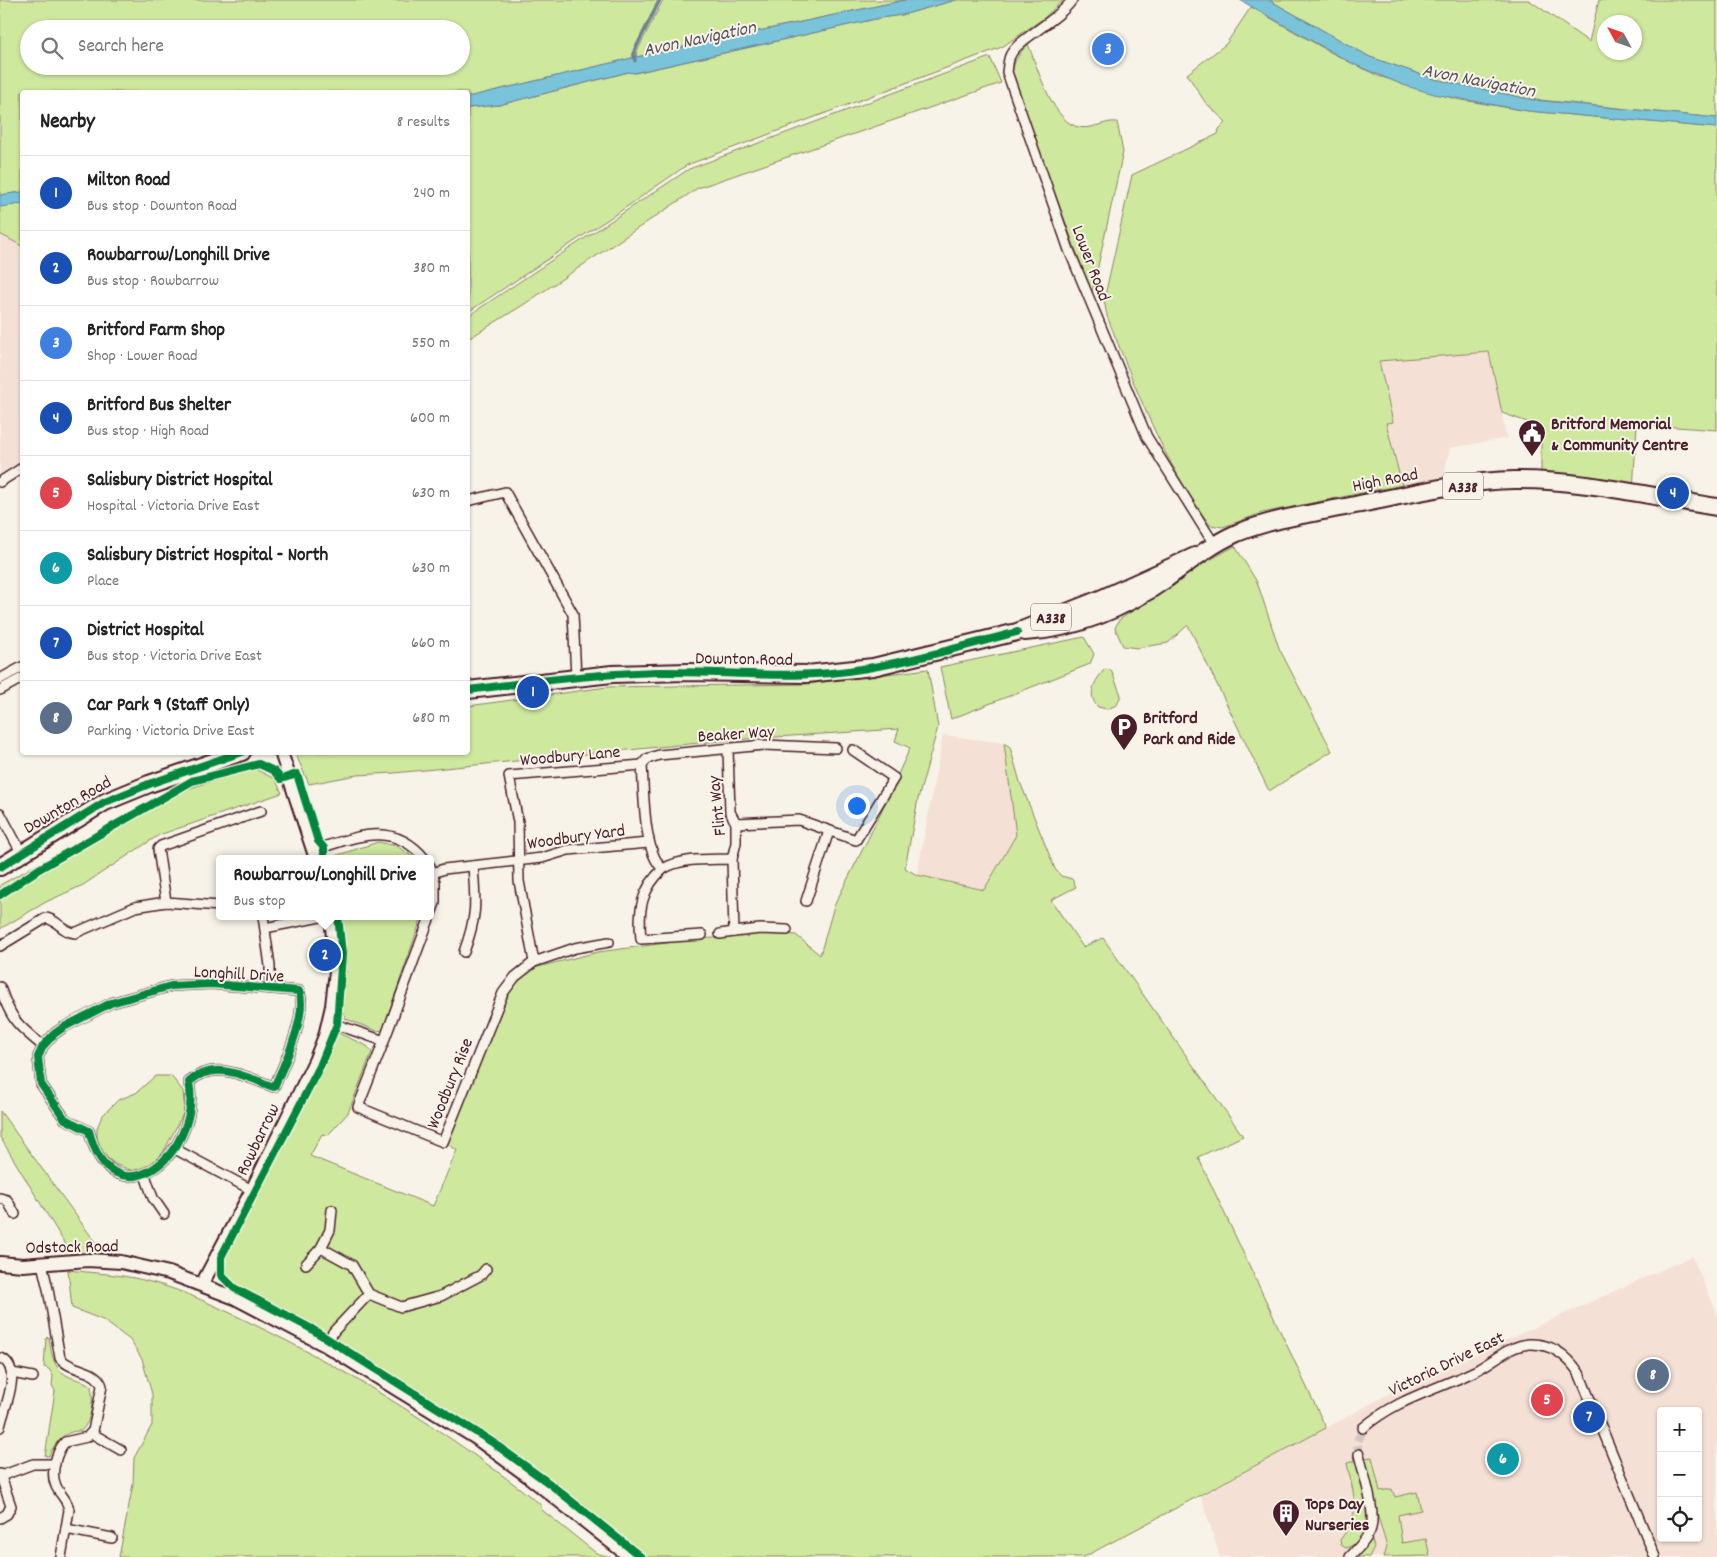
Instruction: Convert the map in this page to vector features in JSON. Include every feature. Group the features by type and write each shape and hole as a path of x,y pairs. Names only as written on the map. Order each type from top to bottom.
{"highway":[{"name":"High Road","path":"1214,544 1237,533 1280,520 1490,481 1516,480 1566,484 1717,507"},
{"name":"Downton Road","path":"470,690 576,678 656,672 785,675 830,673 912,659 1017,632 1100,599 1195,556 1214,544"},
{"name":"Downton Road","path":"0,867 76,819 126,793 234,755"}],"street":[{"name":"Lower Road","path":"1072,0 1064,11 1022,43 1010,55 1007,72 1069,250 1147,437 1214,544"},
{"path":"0,482 20,469"},
{"path":"470,501 505,492 573,614 576,678"},
{"path":"0,679 20,668"},
{"path":"0,690 20,679"},
{"name":"Beaker Way","path":"642,765 647,759 659,755 764,745 836,748"},
{"name":"Flint Way","path":"728,749 730,812 736,823 736,843 732,859 734,932"},
{"path":"736,823 799,820 856,840 894,778 854,750"},
{"path":"282,755 315,855 368,834 379,834 408,844 420,855"},
{"name":"Woodbury Lane","path":"518,861 518,822 509,776 642,765 649,843"},
{"path":"166,902 158,849 161,846 261,811"},
{"path":"0,813 22,854"},
{"path":"806,901 829,831"},
{"name":"Woodbury Yard","path":"434,869 542,858 568,850 649,843 656,863 663,869"},
{"name":"Flint Way","path":"663,869 671,864 681,862 732,859"},
{"path":"518,861 519,881 534,962"},
{"path":"464,952 474,925 477,902 472,866"},
{"path":"663,869 650,883 642,900 639,938 702,935"},
{"path":"434,880 436,892 434,905"},
{"path":"0,946 46,918 53,919 67,933 75,934 135,907 166,902 216,906"},
{"path":"264,920 270,987"},
{"path":"265,928 305,920"},
{"name":"Rowbarrow","path":"202,1284 252,1190 315,1061 328,1022 336,971 332,920"},
{"path":"328,1022 384,1041 430,920"},
{"path":"720,934 760,929 787,930"},
{"name":"Woodbury Rise","path":"384,1041 358,1107 443,1142 503,993 514,977 534,962 575,948 609,942"},
{"name":"Longhill Drive","path":"43,1046 54,1034 64,1027 111,1003 171,986 211,984 270,987 299,991 303,1000 294,1034 274,1087 226,1070 210,1071 196,1076 189,1082 192,1099 191,1112 175,1149"},
{"path":"0,987 10,1015 17,1025 43,1046 38,1056 41,1084 65,1119 89,1131 99,1157 111,1170 126,1175 145,1175 158,1168 175,1149 252,1190"},
{"path":"145,1175 153,1198 164,1214"},
{"path":"0,1198 7,1200 15,1214"},
{"path":"306,1264 321,1248 330,1230 332,1210"},
{"path":"321,1248 352,1265 369,1294 401,1307 441,1296 481,1271"},
{"name":"Odstock Road","path":"0,1263 42,1264 88,1260 121,1262 169,1272 250,1305 325,1345 496,1452 630,1557"},
{"path":"42,1264 60,1358 68,1366 96,1376 101,1383 95,1428 87,1437 65,1442 58,1451 55,1464 54,1482 69,1508 61,1557"},
{"path":"325,1345 334,1331 369,1294"},
{"name":"Victoria Drive East","path":"1363,1428 1380,1414 1405,1400 1475,1371 1519,1346 1538,1344 1554,1349 1568,1358 1579,1373 1655,1557"},
{"path":"0,1427 12,1373 8,1362 1,1358"},
{"path":"12,1373 33,1377"},
{"path":"91,1433 121,1450"},
{"path":"1350,1557 1371,1527 1369,1500 1359,1454"},
{"path":"0,1518 7,1514 10,1506 1,1475 33,1464 55,1464"},
{"path":"66,1529 112,1538"}],"shaded area":[{"path":"0,234 20,245 20,462 0,475"},
{"path":"1489,352 1507,438 1450,448 1443,478 1402,485 1386,422 1393,422 1379,361"},
{"path":"943,735 1004,743 1016,835 984,890 917,875"},
{"path":"1692,1256 1717,1313 1717,1557 1220,1557 1201,1496 1396,1390"}],"green space":[{"path":"0,0 658,0 633,51 632,58 470,97 470,90 20,90 20,192 0,195"},
{"path":"663,0 905,0 636,57 637,51"},
{"path":"956,0 1063,0 1044,18 1002,47 687,165 470,311 470,108 499,105 629,72 635,73 880,18 902,15"},
{"path":"1269,0 1529,0 1589,42 1599,0 1717,0 1717,118 1530,99 1434,79 1370,57"},
{"path":"1251,7 1332,53 1378,76 1456,99 1528,111 1717,128 1717,430 1637,424 1633,491 1541,473 1541,427 1502,413 1489,352 1379,361 1393,422 1386,423 1402,485 1262,513 1223,527 1210,525 1193,501 1164,450 1107,316 1104,300 1132,175 1218,134 1219,129 1226,122 1205,102 1187,74 1226,44"},
{"path":"1028,44 1046,90 1066,121 1075,126 1086,128 1117,122 1123,152 1092,294 1012,77 1015,63"},
{"path":"990,57 1001,83 698,188 523,305 470,338 470,315 689,169"},
{"path":"20,204 20,245 0,234 0,206"},
{"path":"1235,546 1257,582 1279,648 1332,751 1269,791 1188,625 1168,643 1137,648 1123,646 1115,628 1119,620 1208,561"},
{"path":"1084,637 1094,654 1090,664 951,719 940,667"},
{"path":"928,669 938,727 918,799 905,868 917,875 984,890 1016,835 1004,743 1010,747 1020,782 1055,869 1061,876 1072,879 1076,887 1051,900 1083,947 1103,938 1243,1136 1198,1157 1326,1428 1084,1557 646,1557 525,1463 425,1395 273,1304 232,1282 224,1269 218,1265 322,1064 334,1031 367,1046 372,1052 348,1113 328,1135 322,1134 310,1156 433,1206 457,1150 447,1144 508,993 530,969 598,952 697,939 732,937 758,931 796,935 820,955 834,906 874,827 910,748 895,741 899,729 730,740 357,775 309,784 296,755 470,755 470,706 607,687 806,684"},
{"path":"1105,669 1111,670 1121,695 1117,705 1107,709 1098,707 1094,702 1092,693 1095,683"},
{"path":"253,768 275,779 282,793 159,835 83,885 46,902 0,929 0,885 153,800"},
{"path":"378,842 397,846 410,855 338,855"},
{"path":"341,920 421,920 383,1030 377,1031 346,1019 341,1007 346,972"},
{"path":"155,1076 171,1076 183,1091 185,1110 163,1153 150,1165 133,1171 117,1165 104,1156 97,1141 97,1128 102,1116 118,1100 136,1093"},
{"path":"0,1111 104,1254 73,1257 0,1137"},
{"path":"68,1270 125,1276 172,1288 293,1344 366,1385 438,1430 540,1504 542,1510 596,1553 610,1557 119,1557 133,1484 134,1458 152,1425 152,1394 142,1359 130,1340 103,1320 72,1308"},
{"path":"49,1337 56,1365 64,1374 91,1386 92,1404 90,1416 85,1427 81,1431 65,1435 54,1446 49,1456 45,1456 55,1391 52,1385 53,1376 49,1369 44,1367 46,1338"},
{"path":"1357,1455 1366,1507 1366,1521 1363,1532 1357,1542 1346,1548 1341,1545 1340,1540 1352,1520 1354,1511 1347,1463 1354,1461 1353,1456"},
{"path":"1372,1457 1380,1491 1392,1489 1395,1497 1417,1492 1421,1510 1398,1515 1402,1543 1426,1539 1430,1556 1384,1557 1387,1547 1372,1496 1364,1458"},
{"path":"1371,1538 1374,1547 1369,1557 1355,1557"}],"water":[{"path":"905,0 956,0 902,15 880,18 634,73 628,72 499,105 470,108 470,97 632,58"},
{"path":"1240,0 1269,0 1370,57 1434,79 1534,100 1717,118 1717,128 1528,111 1434,94 1403,85 1353,64"},
{"path":"20,192 20,204 0,207 0,195"}],"waterway":[{"name":"Avon Navigation","path":"635,61 634,52 660,0"}],"tunnel":[{"path":"1359,1454 1357,1443 1363,1428"}],"cycle path":[{"path":"470,690 633,673 679,672 788,675 831,673 901,662 1017,632"},
{"path":"0,867 105,802 149,784 233,755"},
{"path":"0,895 39,869 192,781 259,764 274,771 281,779 297,774 318,841 324,848 324,855"},
{"path":"338,920 342,954 337,1024 320,1066 221,1257 221,1275 234,1288 310,1328 492,1442 550,1484 641,1557"},
{"path":"211,984 299,991 301,1001 298,1026 289,1053 274,1087 231,1072 209,1072 199,1075 189,1082 190,1109 183,1133 170,1154 153,1169 135,1176 117,1173 101,1159 89,1131 65,1119 41,1084 38,1057 43,1046 54,1034 64,1027 111,1003 171,986 211,984"}],"place":[{"name":"Britford Farm Shop","path":"1108,49"},
{"name":"Britford Memorial & Community Centre","path":"1532,457"},
{"name":"Britford Bus Shelter","path":"1673,493"},
{"name":"Milton Road","path":"533,692"},
{"name":"Britford Park and Ride","path":"1124,751"},
{"name":"Rowbarrow/Longhill Drive","path":"325,955"},
{"name":"Car Park 9 (Staff Only)","path":"1653,1375"},
{"name":"Salisbury District Hospital","path":"1547,1400"},
{"name":"District Hospital","path":"1589,1417"},
{"name":"Salisbury District Hospital - North","path":"1503,1459"},
{"name":"Tops Day Nurseries","path":"1286,1537"}]}
